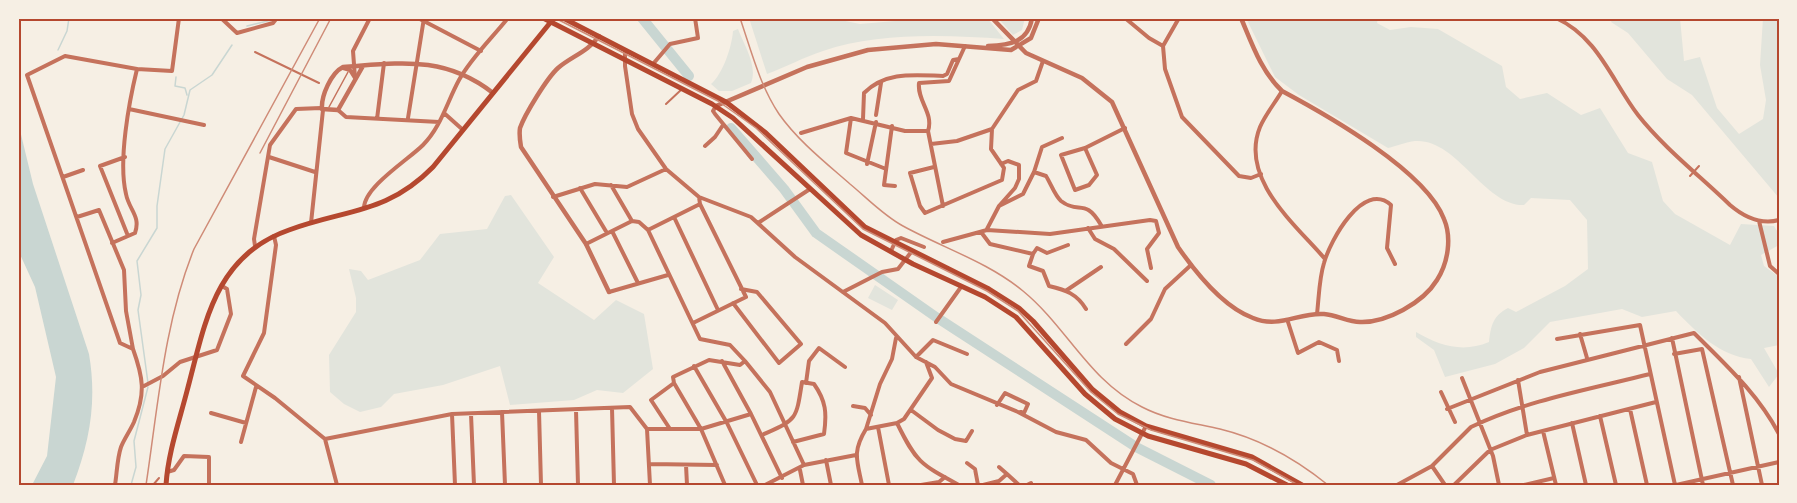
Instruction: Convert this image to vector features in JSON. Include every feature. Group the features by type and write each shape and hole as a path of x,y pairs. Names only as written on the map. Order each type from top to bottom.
{"main road":[{"path":"543,18 553,20 593,44 716,106 759,139 846,223 907,260 986,297 1016,317 1094,403 1115,419 1143,434 1246,464 1286,485"},
{"path":"563,18 726,102 766,133 852,217 895,243 988,289 1019,308 1100,398 1146,426 1252,457 1302,485"},
{"path":"166,485 167,472 209,310 220,285 237,263 255,246 273,236 311,223 364,210 396,197 417,182 553,20"}],"street":[{"path":"133,349 120,344 27,75 65,56 138,69 167,72 174,70 179,18"},
{"path":"221,18 237,33 273,23 277,18"},
{"path":"355,79 356,66 353,51 370,18"},
{"path":"364,210 365,202 372,189 426,142 444,113 462,74 508,18"},
{"path":"653,64 670,44 698,38 695,18"},
{"path":"845,18 891,18"},
{"path":"992,18 1026,53 1093,84 1112,102 1126,128 1178,248 1191,265 1245,314 1263,321 1288,322 1317,314 1362,322 1416,302 1429,291 1442,270 1448,246 1447,233 1439,209 1395,161 1282,91 1264,70 1241,18"},
{"path":"982,47 1019,41 1028,32 1032,18"},
{"path":"752,159 713,111 716,106 807,67 853,53 899,45 965,45 1005,51 1024,45 1034,34 1039,18"},
{"path":"1125,18 1149,38 1163,46"},
{"path":"1179,18 1163,46 1165,69 1182,117 1239,176 1251,178 1261,174"},
{"path":"1556,18 1573,27 1593,45 1646,124 1735,209 1759,221 1779,220"},
{"path":"408,118 422,19 481,51"},
{"path":"599,36 593,44 555,72 520,130 521,147 586,244 609,292 668,274"},
{"path":"943,206 928,131 929,117 920,98 919,83 949,81 965,45"},
{"path":"624,49 632,114 638,129 666,169 699,197 741,211 758,223 780,246 885,323 896,338 916,357 926,362 951,384 997,405 1018,412 1024,413 1028,404 1005,393 997,405"},
{"path":"255,52 319,83"},
{"path":"862,119 864,93 884,78 902,74 943,76 947,74 953,60 959,59"},
{"path":"934,166 910,172 920,206 925,213 1002,180 1004,168 991,149 992,129 1018,90 1036,81 1042,61"},
{"path":"339,68 416,62 441,66 462,74 493,93"},
{"path":"376,118 384,63"},
{"path":"338,110 363,66"},
{"path":"339,68 350,70 355,79"},
{"path":"311,223 315,172 324,110 322,99 339,68"},
{"path":"112,243 135,233 137,218 125,193 125,157 129,109 138,69"},
{"path":"876,115 881,82"},
{"path":"666,104 682,89"},
{"path":"1282,91 1260,128 1256,158 1265,187 1325,259"},
{"path":"255,246 254,239 270,145 292,112 308,106 324,110 338,110 346,117 408,118 439,122"},
{"path":"129,109 182,118 204,125"},
{"path":"444,113 463,130"},
{"path":"801,133 851,118 918,133 928,131"},
{"path":"851,118 846,153 867,164 886,170"},
{"path":"867,164 876,122"},
{"path":"705,146 716,137 723,125"},
{"path":"892,126 884,185 895,186"},
{"path":"1085,148 1097,175 1089,185 1075,190 1061,155 1085,148 1126,128"},
{"path":"931,144 957,141 992,129"},
{"path":"999,206 1023,194 1034,172 1042,147 1062,138"},
{"path":"125,157 99,166 128,236"},
{"path":"269,157 315,172"},
{"path":"987,230 999,206 1019,179 1019,165 1014,161 1001,164"},
{"path":"1690,176 1699,166"},
{"path":"553,197 595,184 627,187 666,169"},
{"path":"63,177 82,170"},
{"path":"1034,172 1046,176 1059,199 1065,203 1086,207 1093,212 1101,225"},
{"path":"611,184 632,221"},
{"path":"580,188 610,232 638,284"},
{"path":"758,223 810,189"},
{"path":"693,323 746,297 700,204 699,197"},
{"path":"1317,314 1325,259 1341,228 1358,206 1377,199 1391,206 1388,248 1395,264"},
{"path":"648,230 700,204"},
{"path":"77,217 99,210 124,270 126,311 133,349 147,386"},
{"path":"674,217 718,310"},
{"path":"586,244 632,221 639,222 648,230 700,339 730,345 770,392 804,465"},
{"path":"944,242 987,230 1050,234 1129,221 1156,221 1159,233 1147,249 1151,268"},
{"path":"1759,221 1770,266 1779,274"},
{"path":"1088,228 1095,239 1114,249 1147,281"},
{"path":"981,232 990,244 1033,254"},
{"path":"273,236 276,245 264,333 243,376 275,398 325,439 337,485"},
{"path":"891,251 901,238 924,247"},
{"path":"1068,245 1047,253 1036,248 1029,266 1043,271 1049,286 1068,290 1086,309"},
{"path":"843,292 881,272 894,271 907,260 912,251"},
{"path":"1126,344 1151,319 1165,289 1191,265"},
{"path":"1068,290 1101,267"},
{"path":"114,485 121,447 147,386 178,363 217,350 231,314 226,289 220,285"},
{"path":"937,321 961,287"},
{"path":"733,303 779,363 801,344 757,292 741,289"},
{"path":"1288,322 1299,353 1319,342 1337,350 1339,361"},
{"path":"1557,339 1637,323 1644,344 1675,485 1779,462"},
{"path":"1447,409 1518,380 1587,358 1694,333 1738,376 1764,408 1779,434"},
{"path":"1580,334 1587,358"},
{"path":"862,485 855,449 866,429 879,384 892,359 896,338"},
{"path":"1672,338 1703,485"},
{"path":"916,357 933,340 967,354"},
{"path":"806,383 809,361 819,348 845,367"},
{"path":"1674,354 1702,349 1733,485"},
{"path":"725,485 701,429 674,383 673,376 709,360 721,360 740,365 745,362"},
{"path":"721,360 762,435 782,478"},
{"path":"866,429 897,423 904,419 932,378 926,362"},
{"path":"694,366 727,423 757,485"},
{"path":"1397,485 1432,466 1471,427 1480,423 1522,407 1650,374"},
{"path":"1738,376 1762,485"},
{"path":"1462,378 1490,450 1499,485"},
{"path":"1518,380 1527,435"},
{"path":"762,435 790,422 797,411 802,382 814,384 824,398 827,416 824,434 793,442"},
{"path":"670,429 651,400 674,383"},
{"path":"241,442 256,387"},
{"path":"1441,392 1455,422"},
{"path":"1454,485 1490,450 1527,435 1656,402"},
{"path":"853,406 865,408 871,415"},
{"path":"325,439 453,414 630,407 647,429 650,485"},
{"path":"612,408 614,485"},
{"path":"1630,409 1647,485"},
{"path":"576,410 578,485"},
{"path":"911,410 954,439 966,441 972,430"},
{"path":"539,411 541,485"},
{"path":"502,412 505,485"},
{"path":"1018,412 1056,432 1086,440 1111,463 1133,474 1137,485"},
{"path":"212,413 246,423"},
{"path":"453,414 455,485"},
{"path":"471,414 474,485"},
{"path":"647,429 701,429 751,414"},
{"path":"1600,416 1616,485"},
{"path":"897,423 912,454 921,464 959,485"},
{"path":"1572,423 1586,485"},
{"path":"1115,485 1146,426"},
{"path":"878,427 889,485"},
{"path":"1543,431 1556,485"},
{"path":"765,485 772,484 800,470 804,465 856,455"},
{"path":"167,472 174,470 184,456 210,457 209,485"},
{"path":"826,460 831,485"},
{"path":"967,463 975,469 978,485"},
{"path":"650,464 717,465"},
{"path":"686,465 687,485"},
{"path":"999,466 1020,485"},
{"path":"1432,466 1445,485"},
{"path":"800,470 803,485"},
{"path":"983,485 999,481 1007,474"},
{"path":"921,485 940,483 945,477"},
{"path":"153,485 159,478"},
{"path":"1524,485 1554,478"}],"lane":[{"path":"324,110 350,70 356,66"}],"shaded area":[{"path":"749,18 831,18 860,24 930,18 988,19 1004,39 913,36 866,41 823,51 767,74"},
{"path":"998,18 1025,18 1022,30 1013,35"},
{"path":"1246,18 1378,18 1377,23 1390,30 1411,27 1438,29 1502,66 1506,87 1520,99 1547,93 1581,115 1600,108 1628,153 1652,162 1663,201 1675,214 1730,245 1741,224 1774,226 1779,234 1779,245 1761,255 1764,266 1779,277 1779,345 1764,348 1779,374 1769,387 1751,359 1719,348 1701,335 1676,311 1642,317 1622,309 1550,322 1524,348 1495,364 1445,377 1434,350 1416,337 1416,332 1434,341 1452,346 1470,347 1489,342 1494,322 1503,311 1508,308 1516,312 1565,286 1588,269 1587,220 1570,200 1531,198 1524,205 1510,202 1496,195 1444,150 1430,143 1415,141 1388,148 1299,95 1275,77"},
{"path":"1613,18 1680,18 1684,61 1700,57 1717,108 1739,134 1763,119 1766,100 1760,65 1763,18 1779,18 1779,198 1692,95 1667,79 1628,33 1611,22"},
{"path":"738,29 752,63 751,83 732,91 719,91 711,84 726,59 733,31"},
{"path":"18,122 33,184 89,354 92,405 88,437 73,485 32,485 47,456 56,377 35,287 18,250"},
{"path":"511,195 554,257 538,283 594,320 616,300 644,314 653,369 623,393 597,390 574,400 510,405 500,366 443,385 394,394 381,407 360,412 344,404 330,392 329,355 356,312 356,298 349,269 361,271 368,280 420,260 440,234 487,229 505,196"},
{"path":"875,285 898,300 892,310 868,298"}],"waterway":[{"path":"58,50 67,31 69,18"},
{"path":"642,18 689,76"},
{"path":"247,26 272,20"},
{"path":"148,383 138,310 141,295 137,261 157,228 157,206 165,149 184,115 190,90 212,75 232,45"},
{"path":"176,77 175,86 185,88 187,95"},
{"path":"731,128 784,189 816,233 936,317 1136,447 1211,485"},
{"path":"131,485 136,467 134,441 148,387"}],"railway":[{"path":"146,485 169,335 194,249 320,18"},
{"path":"260,153 331,18"},
{"path":"555,18 718,101 756,128 863,229 987,291 1018,311 1091,392 1118,414 1151,430 1253,460 1298,485"},
{"path":"740,18 761,80 779,114 813,151 882,212 918,234 995,272 1023,291 1039,305 1107,383 1123,396 1161,415 1235,433 1264,444 1291,458 1328,485"}]}
